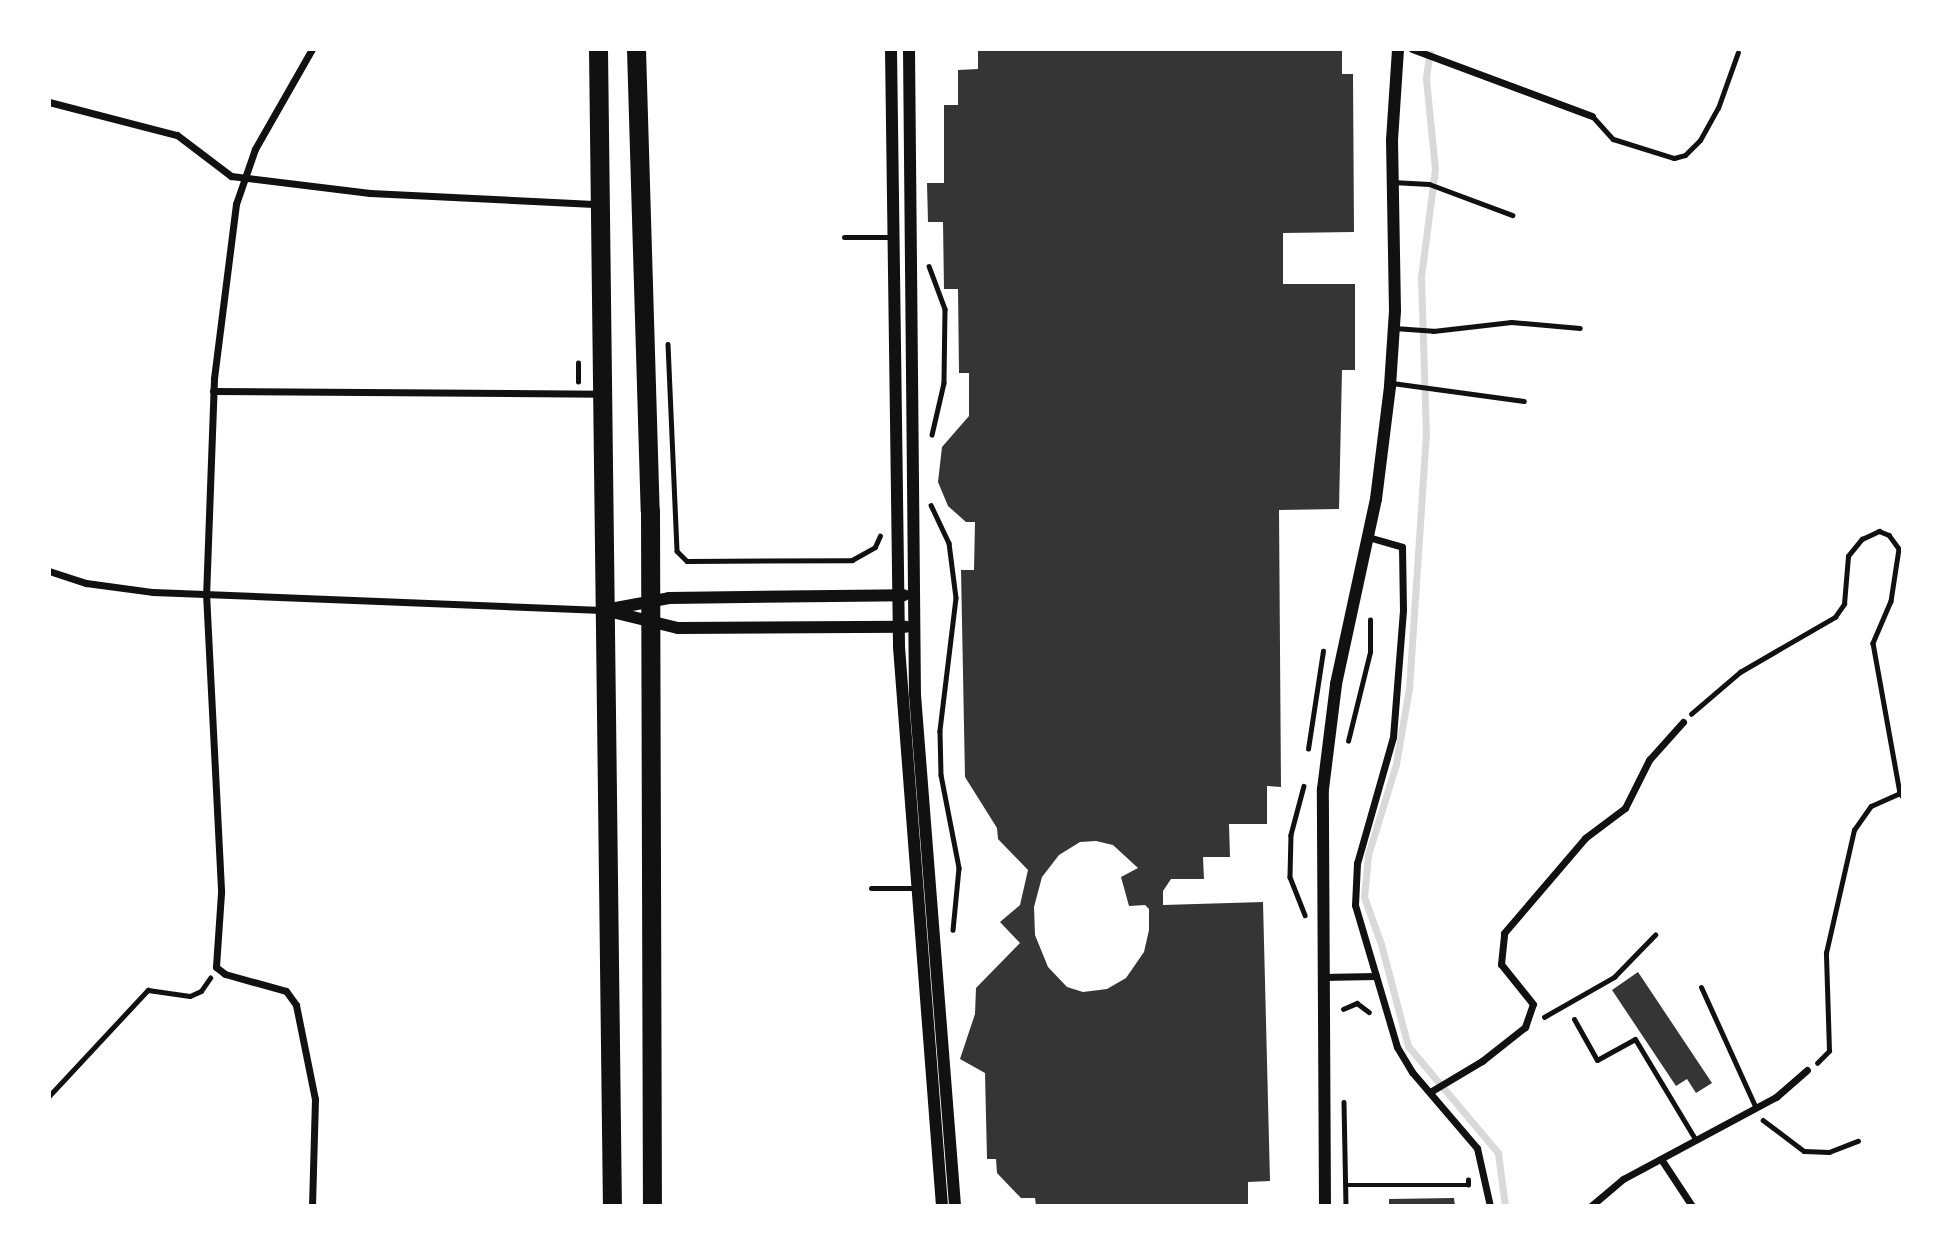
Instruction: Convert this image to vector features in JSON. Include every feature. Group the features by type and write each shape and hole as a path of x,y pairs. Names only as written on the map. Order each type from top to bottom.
{"highway":[{"path":"598,49 612,1206"},
{"path":"636,49 651,624 652,1206"}],"street":[{"path":"312,49 243,177 227,259 213,391 206,593 220,893 216,967 225,974 286,991 299,1013 314,1100 312,1206"},
{"path":"891,49 899,627 942,1206"},
{"path":"909,49 914,627 956,1206"},
{"path":"1325,1206 1322,977 1326,759 1340,658 1368,537 1390,383 1394,328 1392,183 1398,49"},
{"path":"1412,49 1437,55 1592,116"},
{"path":"49,102 177,135 225,172 243,177 370,193 599,204"},
{"path":"213,391 602,394"},
{"path":"1368,537 1399,544 1404,551 1393,737 1354,886 1397,1047 1430,1092 1477,1147 1490,1206"},
{"path":"49,571 103,586 604,610 651,624 914,627"},
{"path":"604,610 650,599 914,595"},
{"path":"1430,1092 1492,1054 1529,1021 1530,999 1501,964 1504,933 1585,838 1625,808 1654,754 1682,722"},
{"path":"1322,977 1376,976"},
{"path":"1591,1206 1616,1184 1782,1093 1807,1070"},
{"path":"1661,1159 1692,1206"}],"lane":[{"path":"1592,116 1613,139 1674,158 1685,155 1711,121 1738,52"},
{"path":"1392,183 1429,184 1512,215"},
{"path":"844,237 894,237"},
{"path":"1394,328 1433,331 1511,322 1580,328"},
{"path":"1390,383 1524,401"},
{"path":"871,888 918,888"},
{"path":"1701,987 1752,1108"},
{"path":"1574,1019 1597,1060 1635,1039 1695,1139"}],"path":[{"path":"927,259 944,309 944,383 928,449"},
{"path":"668,334 677,551 687,561 852,560 875,547 881,529"},
{"path":"928,495 955,569 953,633 940,731 941,775 959,868 952,932"},
{"path":"1682,722 1740,671 1835,617 1844,604 1848,556 1862,539 1878,531 1889,535 1899,549 1891,601 1873,654 1902,795 1871,806 1854,830 1826,953 1829,1051 1807,1070"},
{"path":"1346,747 1370,652 1371,613"},
{"path":"1308,754 1325,642"},
{"path":"1290,877 1290,835 1306,780"},
{"path":"1529,1021 1602,985 1656,935"},
{"path":"49,1096 148,990 196,994 205,988 216,967"},
{"path":"1343,1021 1343,1008 1357,1003 1367,1008 1374,1023"},
{"path":"1344,1090 1346,1206"},
{"path":"1752,1108 1804,1151 1829,1152 1858,1141"},
{"path":"1346,1185 1468,1185 1467,1174"}],"building":[{"path":"978,49 1342,49 1342,74 1353,74 1354,232 1283,233 1283,284 1355,284 1355,370 1342,370 1339,509 1279,510 1281,787 1267,786 1267,824 1229,824 1230,857 1203,857 1204,879 1171,879 1163,891 1163,905 1263,902 1270,1181 1248,1182 1248,1206 1036,1206 1035,1198 1021,1198 997,1173 996,1159 987,1159 985,1073 960,1059 975,1014 976,988 1020,943 1000,922 1020,905 1028,870 998,839 997,828 965,777 961,570 974,570 975,522 966,522 948,506 938,482 942,447 969,416 969,373 959,373 958,289 944,289 943,222 928,222 927,183 944,183 944,105 958,105 958,70 978,69","holes":["1096,841 1113,845 1138,868 1121,877 1129,906 1145,905 1149,909 1149,930 1144,952 1126,978 1107,989 1083,992 1067,987 1048,967 1035,935 1034,907 1042,877 1059,855 1080,842"]},
{"path":"1638,972 1712,1083 1696,1093 1687,1079 1676,1086 1612,990"},
{"path":"1454,1198 1455,1206 1389,1206 1389,1199"}],"waterway":[{"path":"1430,49 1426,79 1435,169 1421,277 1426,433 1409,688 1396,764 1368,855 1364,897 1381,944 1408,1046 1498,1153 1505,1206"}]}
